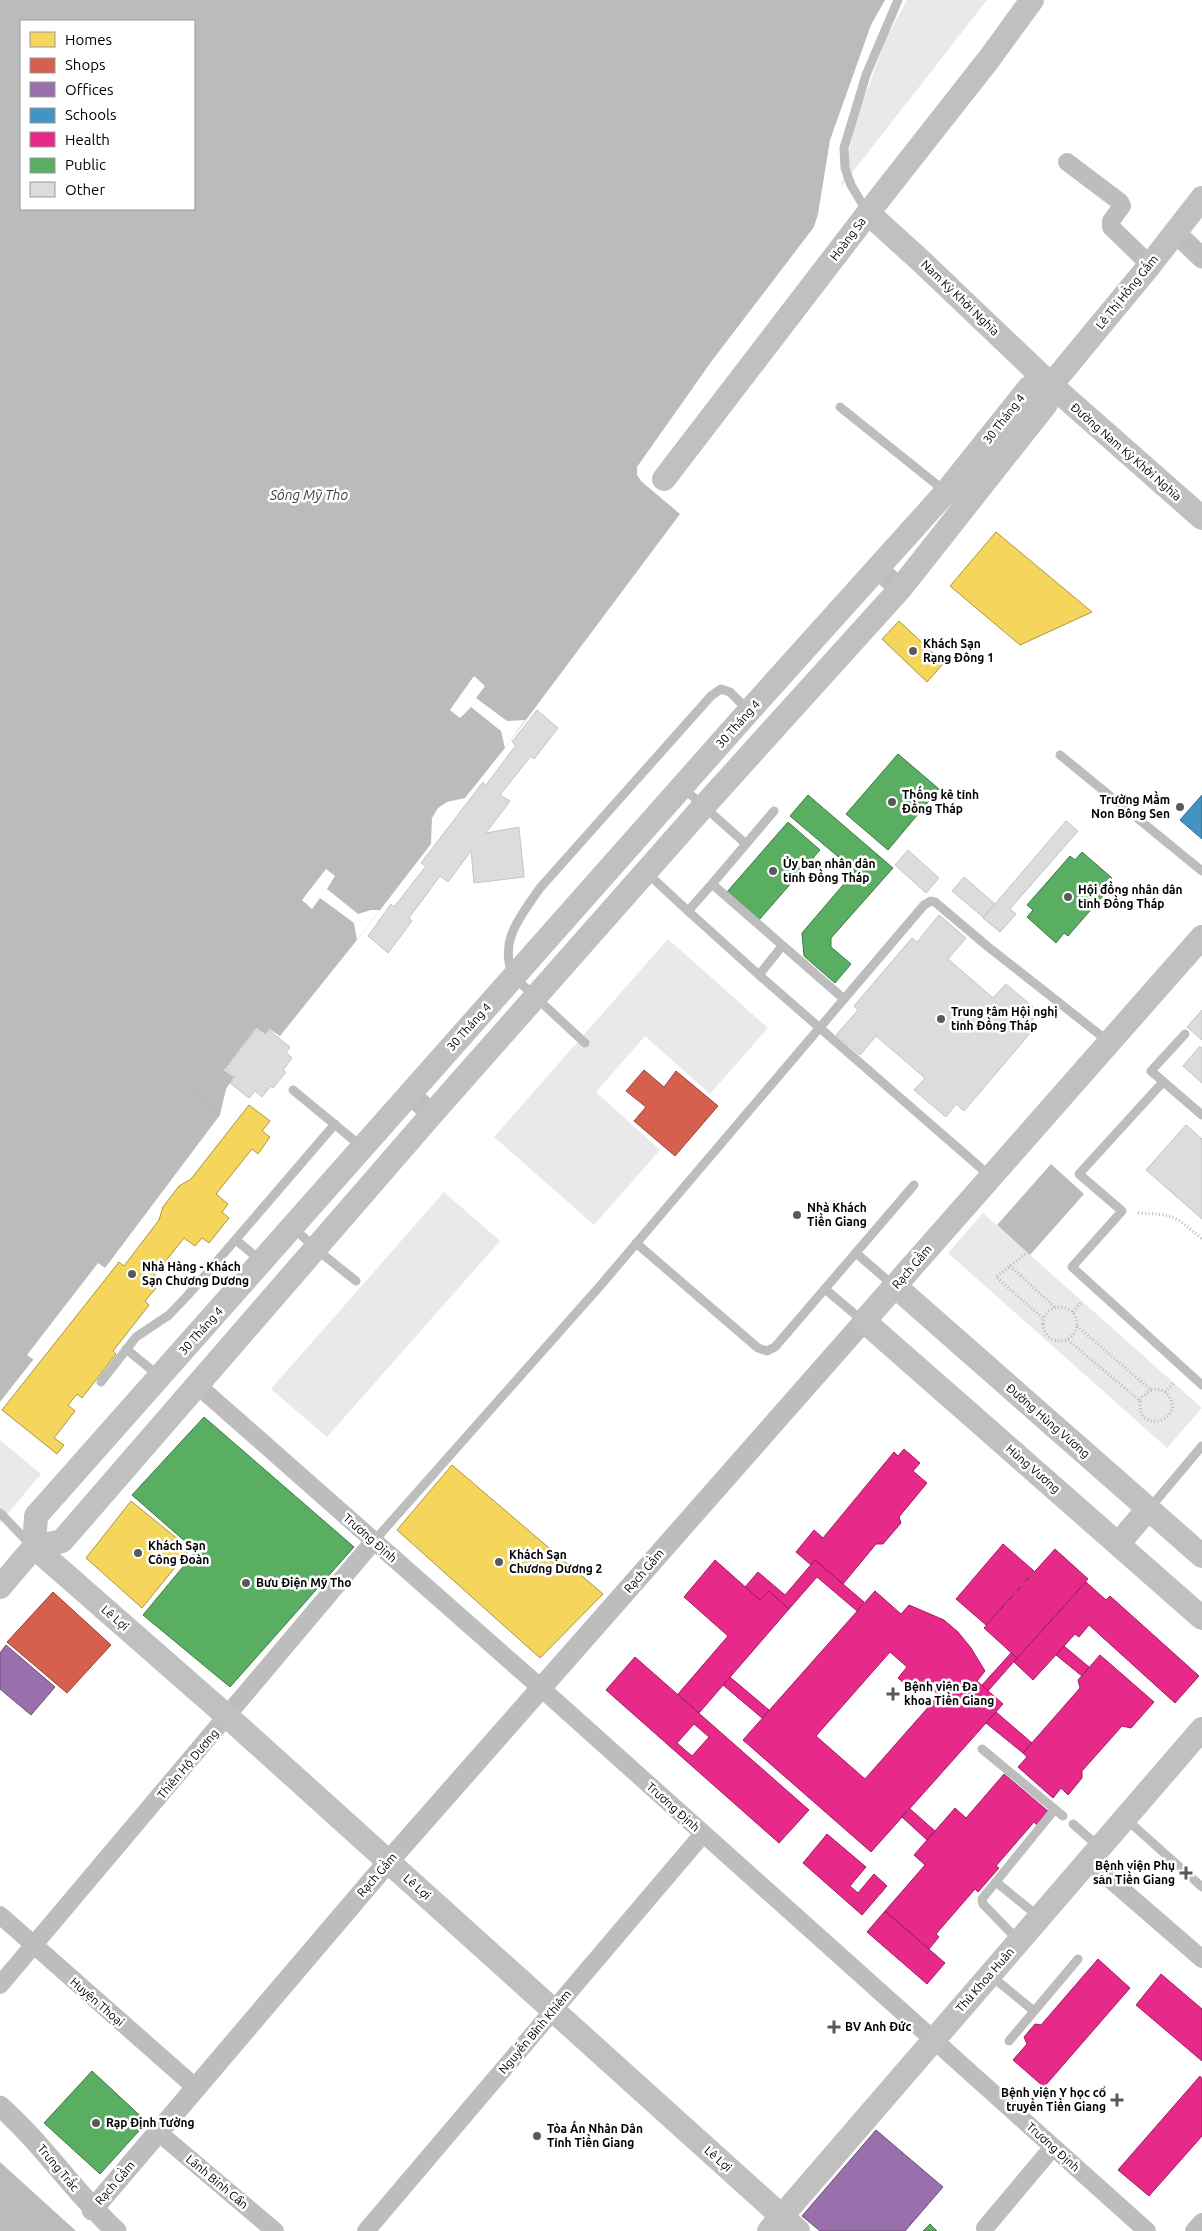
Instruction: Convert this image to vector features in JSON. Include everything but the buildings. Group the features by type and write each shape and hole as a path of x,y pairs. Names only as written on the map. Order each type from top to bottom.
{"main road":[{"name":"Hoàng Sa","path":"664,479 989,59 1032,0"},
{"name":"Lê Thị Hồng Gấm","path":"1051,385 1150,265 1202,198"},
{"name":"Nam Kỳ Khởi Nghĩa","path":"868,213 1051,385"},
{"name":"30 Tháng 4","path":"1051,385 1046,404 900,589 703,807 432,1114 316,1249 196,1384 62,1541 34,1547 36,1516 749,711 946,492 1029,388 1051,385"},
{"name":"Đường Nam Kỳ Khởi Nghĩa","path":"1051,385 1202,518"},
{"path":"749,711 771,732"},
{"name":"Rạch Gầm","path":"864,1322 1202,937"},
{"name":"Đường Hùng Vương","path":"895,1286 1202,1556"},
{"name":"Hùng Vương","path":"864,1322 1202,1618"},
{"path":"166,1370 196,1384"},
{"path":"1118,1544 1148,1509"},
{"path":"0,1587 34,1547"},
{"name":"Lê Lợi","path":"34,1547 228,1717 553,2010 783,2226"},
{"name":"Thủ Khoa Huân","path":"783,2226 933,2040 1202,1729"}],"street":[{"path":"1067,162 1120,202 1122,206 1111,221 1111,227 1150,265"},
{"path":"1175,232 1202,258"},
{"path":"878,569 900,589"},
{"path":"410,1094 432,1114"},
{"name":"Rạch Gầm","path":"92,2210 388,1862 864,1322"},
{"name":"Trương Định","path":"196,1384 541,1688 1148,2231"},
{"name":"Thiên Hộ Dương","path":"0,1985 228,1717 374,1541"},
{"name":"Nguyễn Bỉnh Khiêm","path":"366,2231 703,1834"},
{"path":"1095,1854 1202,1959"},
{"name":"Huyện Thoại","path":"0,1915 195,2087"},
{"name":"Trưng Trắc","path":"0,2106 22,2126 92,2210 116,2231"},
{"name":"Lãnh Binh Cẩn","path":"158,2132 275,2231"},
{"path":"984,2228 1053,2147"},
{"path":"1194,2231 1202,2222"}],"lane":[{"path":"868,213 851,185 845,168 844,148 866,75 898,0"},
{"path":"840,407 946,492"},
{"path":"584,1043 514,977 508,964 508,948 516,922 540,888 711,696 721,689 730,692 749,711"},
{"path":"1060,755 1202,872"},
{"path":"682,787 746,844"},
{"path":"688,910 774,811"},
{"path":"646,872 759,975 991,1177"},
{"path":"712,884 844,999"},
{"path":"374,1541 636,1244 924,905 931,901 935,902 987,946 1109,1042"},
{"path":"759,975 782,946"},
{"path":"1185,1034 1151,1071 1202,1115"},
{"path":"1163,1082 1079,1174 1122,1211 1072,1267 1202,1385"},
{"path":"293,1090 363,1148"},
{"path":"101,1382 136,1337 169,1315 188,1296 335,1124"},
{"path":"636,1244 758,1348 767,1351 775,1347 914,1185"},
{"path":"293,1227 316,1249 356,1281"},
{"path":"236,1240 262,1262"},
{"path":"856,1253 895,1286"},
{"path":"825,1289 864,1322"},
{"path":"126,1349 166,1370"},
{"path":"1148,1509 1202,1446"},
{"path":"0,1513 34,1547"},
{"path":"982,1749 1063,1816"},
{"path":"1019,1941 983,1904 982,1899 1055,1809"},
{"path":"1126,1818 1202,1888"},
{"path":"1073,1824 1095,1854"},
{"path":"996,1882 1040,1917"},
{"path":"1009,2041 1078,1959"},
{"path":"990,1975 1034,2011"}],"path":[{"path":"194,1093 220,1115"},
{"path":"1138,1213 1162,1214 1176,1217 1202,1239"},
{"path":"1028,1252 996,1277 1044,1319"},
{"path":"1010,1266 1056,1308"},
{"path":"1073,1312 1082,1301"},
{"path":"1056,1308 1067,1308 1073,1312 1077,1321 1077,1326 1068,1340 1052,1339 1044,1330 1044,1319 1050,1310 1056,1308"},
{"path":"1077,1326 1150,1390"},
{"path":"1068,1340 1140,1401"},
{"path":"1165,1392 1174,1383"},
{"path":"1156,1389 1165,1392 1170,1397 1171,1412 1158,1422 1148,1420 1140,1412 1140,1401 1150,1390 1156,1389"}],"shaded area":[{"path":"907,0 987,0 841,187 856,119 887,37"},
{"path":"668,939 768,1028 710,1094 645,1036 596,1092 660,1150 594,1225 494,1137"},
{"path":"444,1192 500,1241 327,1437 271,1389"},
{"path":"983,1213 1202,1408 1167,1448 948,1253"},
{"path":"0,1440 41,1474 0,1523"}],"water":[{"name":"Sông Mỹ Tho","path":"0,0 885,0 871,25 830,140 818,214 814,227 711,362 637,467 637,475 641,481 680,514 505,748 465,798 447,802 438,808 432,818 431,844 280,1036 269,1029 265,1034 256,1028 224,1070 234,1077 226,1089 220,1115 105,1268 0,1402"},
{"path":"1051,1164 1084,1194 1030,1255 997,1225"},
{"path":"0,2162 76,2231 0,2231"}],"pier":[{"path":"474,676 485,686 476,698 507,721 525,720 505,748 501,731 471,707 460,718 450,710"},
{"path":"326,869 335,876 327,889 358,914 371,910 380,910 357,940 354,923 320,898 312,909 302,900"},
{"path":"98,1263 105,1268 34,1360 27,1355"}],"place":[{"name":"Khách Sạn Rạng Đông 1","path":"913,651"},
{"name":"Thống kê tỉnh Đồng Tháp","path":"892,802"},
{"name":"Trường Mầm Non Bông Sen","path":"1180,807"},
{"name":"Ủy ban nhân dân tỉnh Đồng Tháp","path":"773,871"},
{"name":"Hội đồng nhân dân tỉnh Đồng Tháp","path":"1068,897"},
{"name":"Trung tâm Hội nghị tỉnh Đồng Tháp","path":"941,1019"},
{"name":"Nhà Khách Tiền Giang","path":"797,1215"},
{"name":"Nhà Hàng - Khách Sạn Chương Dương","path":"132,1274"},
{"name":"Khách Sạn Công Đoàn","path":"138,1553"},
{"name":"Khách Sạn Chương Dương 2","path":"499,1562"},
{"name":"Bưu Điện Mỹ Tho","path":"246,1583"},
{"name":"Bệnh viện Đa khoa Tiền Giang","path":"893,1694"},
{"name":"Bệnh viện Phụ sản Tiền Giang","path":"1186,1873"},
{"name":"BV Anh Đức","path":"834,2027"},
{"name":"Bệnh viện Y học cổ truyền Tiền Giang","path":"1117,2100"},
{"name":"Rạp Định Tường","path":"96,2123"},
{"name":"Tòa Án Nhân Dân Tỉnh Tiền Giang","path":"537,2136"}]}
